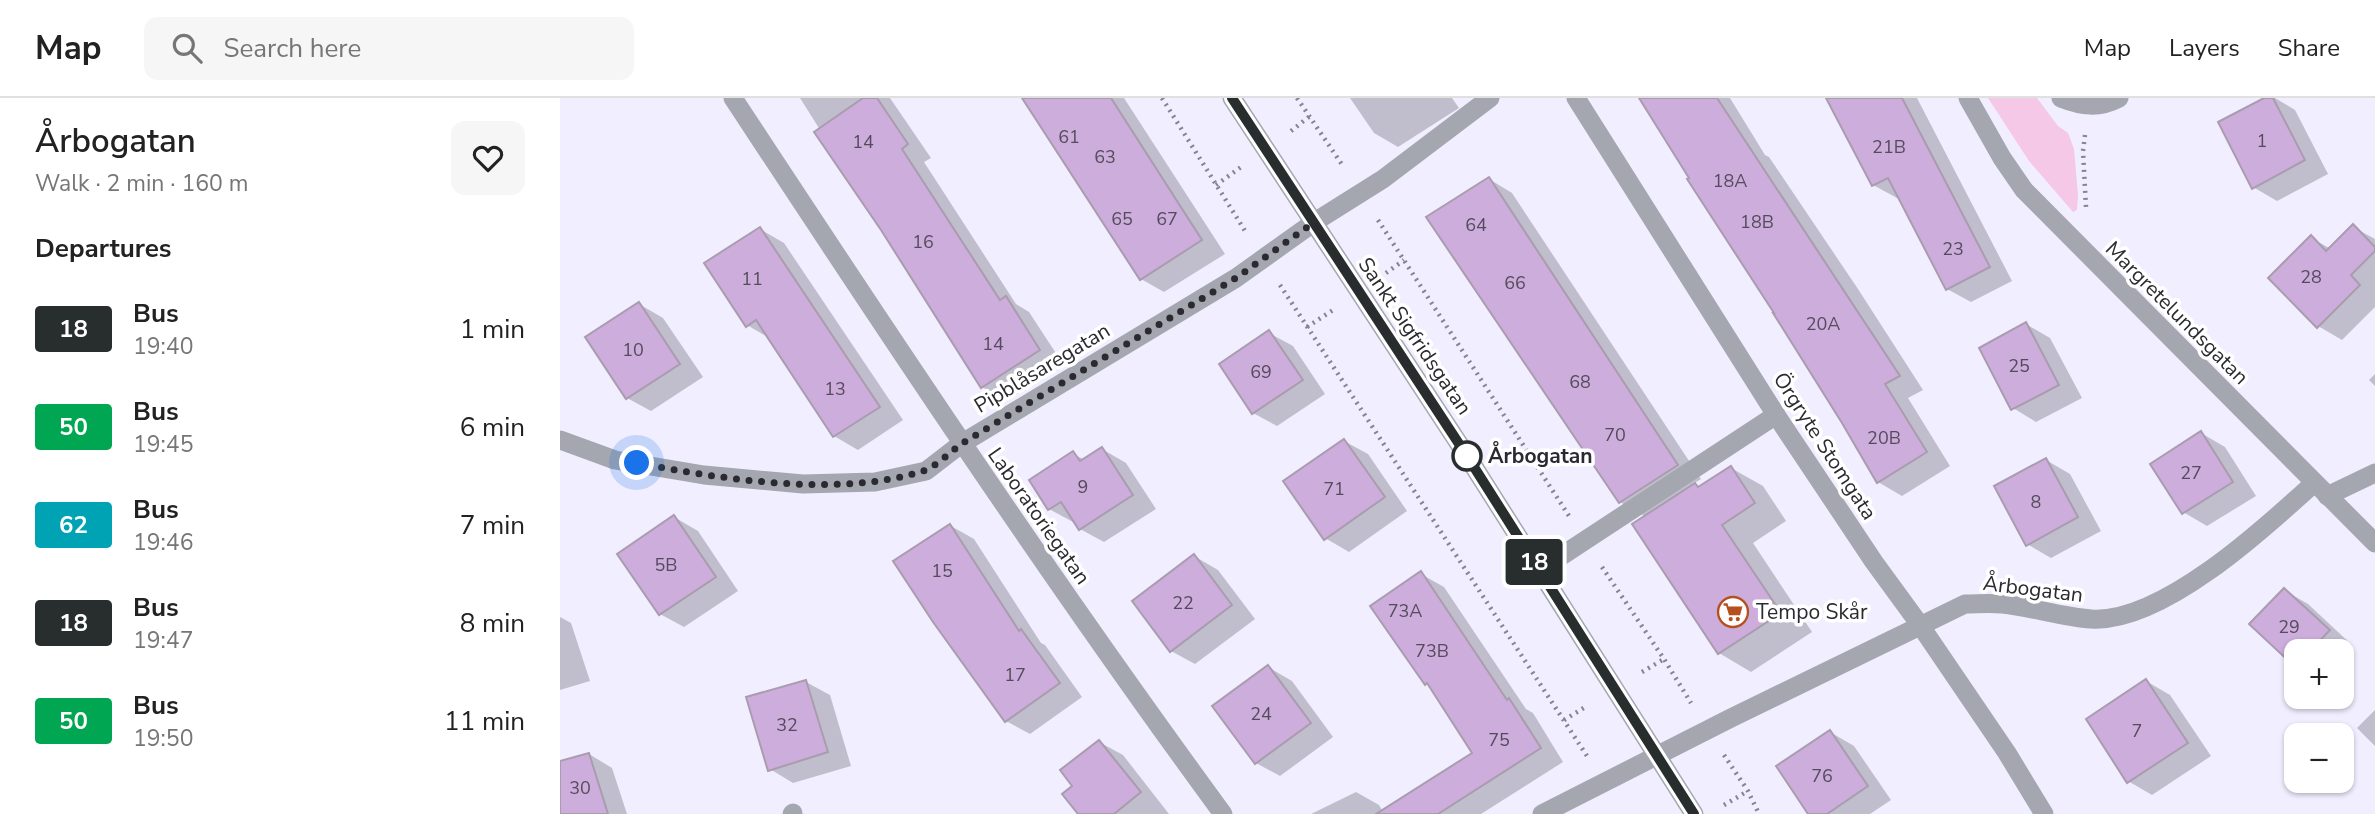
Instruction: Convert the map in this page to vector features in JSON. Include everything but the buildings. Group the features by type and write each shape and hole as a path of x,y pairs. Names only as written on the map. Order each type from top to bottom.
{"street":[{"name":"Laboratoriegatan","path":"733,98 961,444 1223,814"},
{"name":"Sankt Sigfridsgatan","path":"1232,98 1540,570 1694,814"},
{"name":"Pipblåsaregatan","path":"560,440 615,460 704,475 803,484 875,482 926,471 961,444 1263,260 1313,223 1383,179 1490,98"},
{"name":"Örgryte Stomgata","path":"1576,98 1776,415 2045,814"},
{"name":"Margretelundsgatan","path":"1968,98 2002,158 2024,190 2375,543"},
{"path":"2061,98 2090,107 2106,105 2119,98"},
{"path":"1540,570 1776,415"},
{"name":"Årbogatan","path":"1542,814 1965,604 2001,604 2094,620 2136,612 2181,589 2320,490 2375,473"}],"path":[{"path":"1162,98 1263,260 1605,783"},
{"path":"1297,98 1664,659 1748,791 1759,814"},
{"path":"2088,256 2083,151 2090,107"},
{"path":"1718,808 1748,791"}],"shaded area":[{"path":"1988,98 2037,98 2058,126 2068,133 2074,149 2077,210 2073,212 2029,161"}],"bus line":[{"name":"18","path":"1232,98 1467,456 1694,814"}],"place":[{"name":"Årbogatan","path":"1467,456"},
{"name":"Tempo Skår","path":"1733,612"}],"route":[{"path":"637,463 704,475 803,484 875,482 926,471 961,444 1236,278 1313,223 1467,456"}]}
